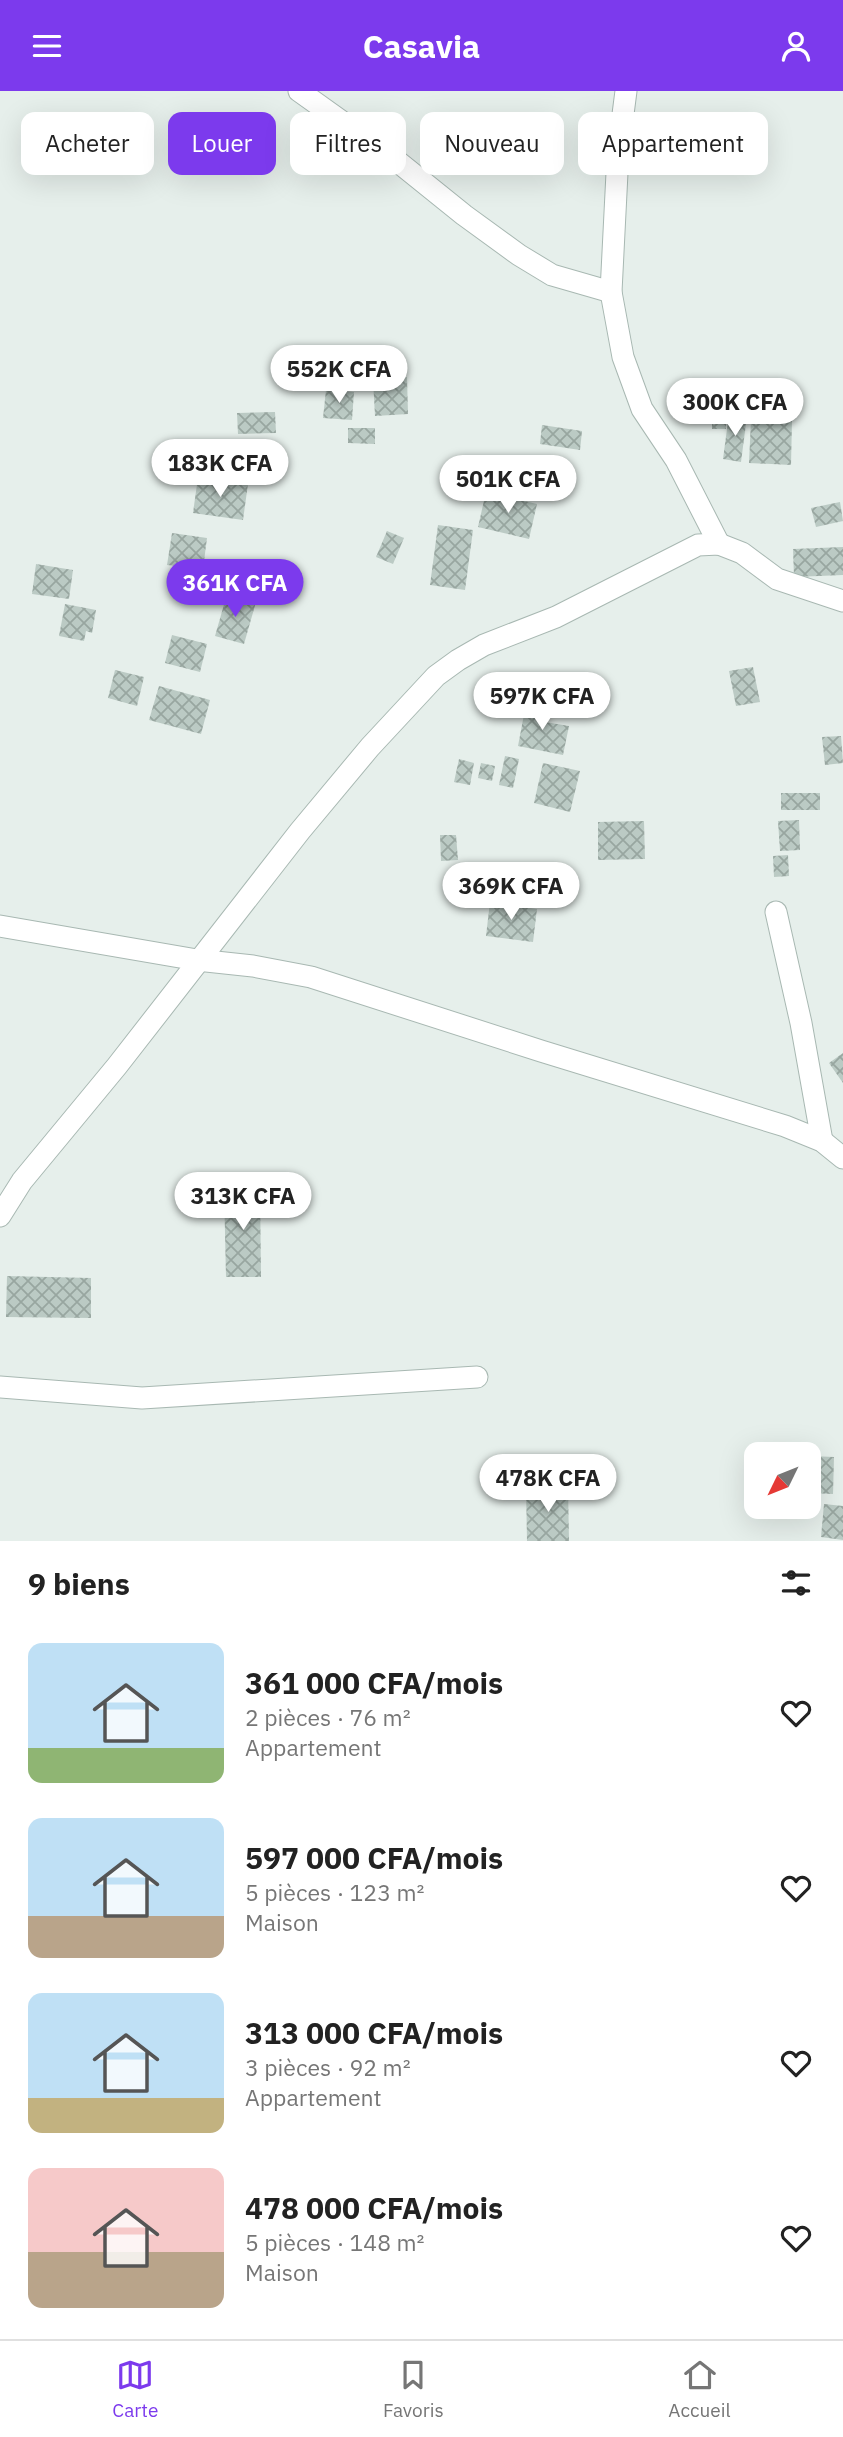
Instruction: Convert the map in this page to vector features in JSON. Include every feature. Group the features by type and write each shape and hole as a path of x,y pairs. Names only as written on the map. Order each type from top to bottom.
{"street":[{"path":"299,91 397,161 519,255 552,275 611,292"},
{"path":"626,91 618,153 611,292 623,357 642,408 676,460 719,544"},
{"path":"0,1216 22,1181 117,1066 300,831 409,703 436,676 484,645 556,617 698,545 719,544 742,553 776,579 843,601"},
{"path":"776,912 801,1023 822,1141"},
{"path":"0,926 197,960 253,965 312,977 462,1027 785,1126 822,1141 843,1158"},
{"path":"0,1387 142,1398 477,1377"}],"building":[{"path":"364,365 365,384 332,386 331,366"},
{"path":"407,377 408,414 375,416 373,379"},
{"path":"326,390 354,392 352,420 323,418"},
{"path":"712,407 726,407 726,429 712,429"},
{"path":"275,412 276,433 238,434 237,413"},
{"path":"729,414 747,416 741,462 723,459"},
{"path":"751,419 792,421 791,465 749,463"},
{"path":"542,425 582,431 580,450 540,444"},
{"path":"348,428 375,428 375,444 348,443"},
{"path":"198,477 248,484 243,520 193,513"},
{"path":"486,492 537,504 529,539 478,527"},
{"path":"840,502 843,521 816,527 811,508"},
{"path":"438,525 473,530 465,590 430,585"},
{"path":"387,531 404,538 393,564 376,557"},
{"path":"172,533 207,538 203,569 167,565"},
{"path":"843,547 843,575 794,577 793,549"},
{"path":"36,564 73,570 69,599 32,594"},
{"path":"227,594 256,602 244,644 215,636"},
{"path":"65,604 96,610 92,633 86,631 84,641 59,636"},
{"path":"172,635 207,644 200,672 165,663"},
{"path":"753,667 760,702 736,706 729,671"},
{"path":"115,670 144,677 137,706 108,698"},
{"path":"159,686 210,700 201,734 149,720"},
{"path":"526,704 548,708 545,722 569,726 563,755 518,746"},
{"path":"841,736 843,763 825,765 822,737"},
{"path":"505,756 519,759 513,788 499,785"},
{"path":"459,759 474,763 470,785 454,782"},
{"path":"481,763 495,766 492,781 478,778"},
{"path":"543,763 580,771 570,812 534,803"},
{"path":"781,793 820,793 820,810 781,810"},
{"path":"799,820 800,850 780,851 778,821"},
{"path":"644,821 645,859 598,860 598,822"},
{"path":"440,835 456,835 458,860 441,861"},
{"path":"788,855 789,876 774,877 773,856"},
{"path":"490,902 537,909 533,942 486,936"},
{"path":"843,1053 843,1083 829,1063"},
{"path":"224,1188 260,1188 261,1277 226,1277"},
{"path":"7,1276 91,1278 91,1318 6,1317"},
{"path":"821,1456 834,1457 833,1494 821,1493"},
{"path":"568,1486 569,1541 527,1541 526,1487"},
{"path":"824,1504 843,1506 843,1540 821,1537"}]}
